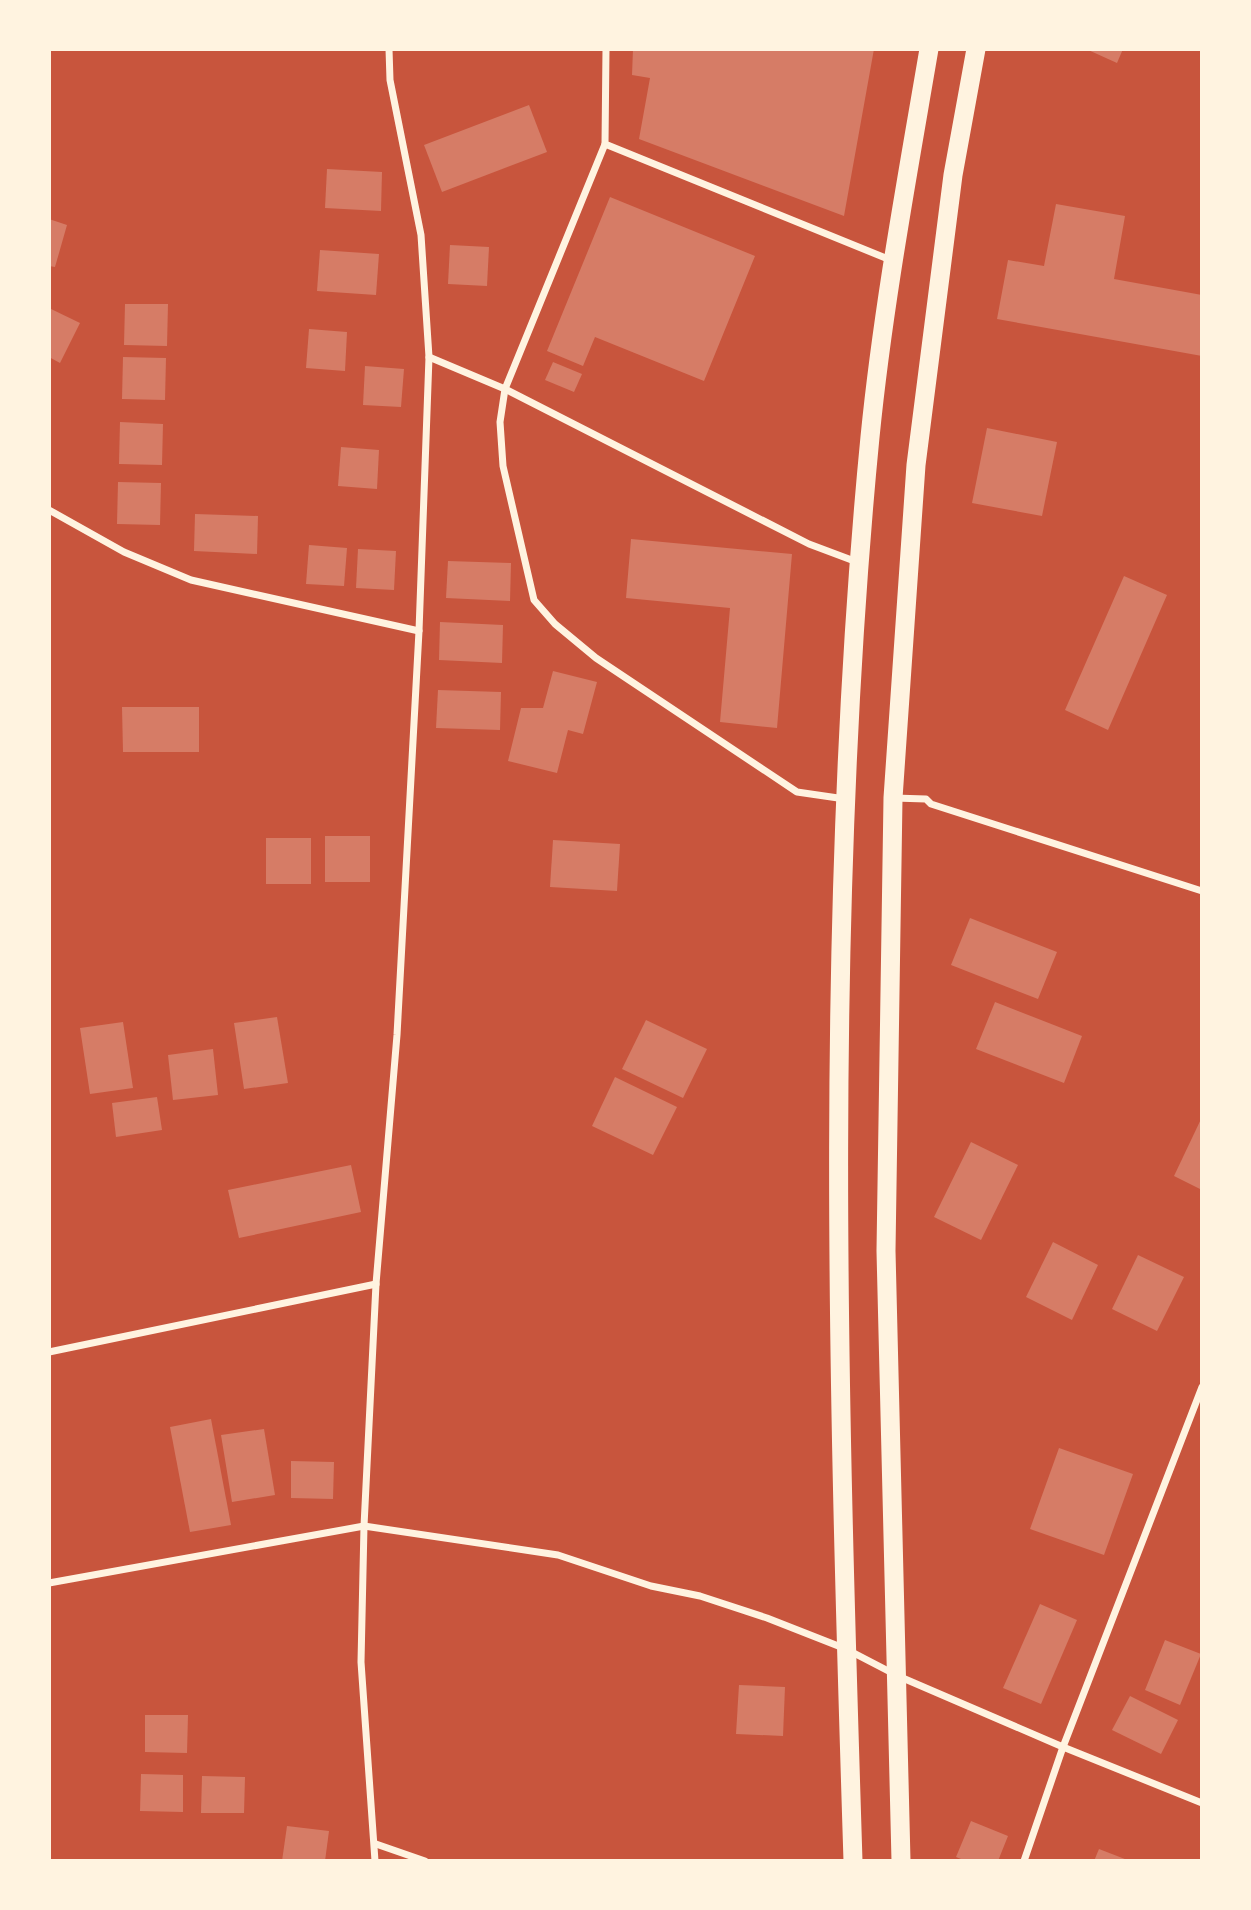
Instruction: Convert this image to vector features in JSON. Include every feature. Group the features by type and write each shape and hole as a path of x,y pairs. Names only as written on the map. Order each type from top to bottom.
{"highway":[{"path":"853,1861 838,1260 846,799 870,435 893,261 929,49"},
{"path":"901,1861 886,1251 893,797 916,466 953,175 976,49"}],"street":[{"path":"375,1861 376,1844 362,1662 364,1526 376,1284 397,1035 419,631 429,357 421,234 390,80 388,49"},
{"path":"606,49 605,144 505,389 500,422 503,466 534,600 596,659 797,792 846,799"},
{"path":"605,144 893,261"},
{"path":"429,357 505,389 809,544 860,563"},
{"path":"49,510 124,552 191,580 419,631"},
{"path":"893,797 926,799 931,804 1202,891"},
{"path":"49,1352 376,1284"},
{"path":"1024,1861 1063,1747 1175,1449 1202,1387"},
{"path":"49,1583 364,1526 558,1555 651,1586 711,1600 846,1649 898,1676 1202,1803"},
{"path":"376,1844 425,1861"}],"building":[{"path":"633,49 874,49 844,216 639,139 650,78 632,75"},
{"path":"1086,49 1123,49 1117,63"},
{"path":"529,105 547,152 442,192 424,145"},
{"path":"327,169 382,172 381,211 325,208"},
{"path":"610,197 755,256 704,381 595,337 583,366 547,351"},
{"path":"1056,204 1125,216 1114,279 1202,295 1202,356 997,319 1008,260 1044,266"},
{"path":"49,219 67,225 55,267 49,266"},
{"path":"450,245 489,247 487,286 448,284"},
{"path":"320,250 379,254 376,295 317,291"},
{"path":"125,304 168,304 167,346 124,345"},
{"path":"49,308 80,323 60,363 49,357"},
{"path":"309,329 347,332 345,371 306,368"},
{"path":"123,357 166,358 165,400 122,399"},
{"path":"553,362 582,374 574,392 545,380"},
{"path":"365,366 404,369 401,407 363,405"},
{"path":"120,422 163,424 162,465 119,464"},
{"path":"987,428 1057,442 1042,516 972,503"},
{"path":"341,447 379,450 377,489 338,486"},
{"path":"118,482 161,483 160,525 117,524"},
{"path":"195,514 258,516 257,554 194,551"},
{"path":"631,539 792,554 777,728 720,722 730,608 626,598"},
{"path":"309,545 347,548 344,586 306,584"},
{"path":"358,549 396,551 394,590 356,588"},
{"path":"448,561 511,563 510,601 446,598"},
{"path":"1124,576 1167,595 1108,730 1065,710"},
{"path":"440,622 503,625 502,663 439,660"},
{"path":"553,671 597,682 583,734 568,730 557,773 508,761 521,708 543,708"},
{"path":"438,690 501,692 500,730 436,728"},
{"path":"122,707 199,707 199,752 123,752"},
{"path":"325,836 370,836 370,882 325,882"},
{"path":"266,838 311,838 311,884 266,884"},
{"path":"553,840 620,844 617,891 550,887"},
{"path":"970,918 1057,952 1038,999 951,965"},
{"path":"995,1002 1082,1036 1064,1083 976,1049"},
{"path":"277,1017 288,1083 244,1089 234,1023"},
{"path":"646,1020 707,1049 683,1098 622,1069"},
{"path":"123,1022 133,1088 90,1094 80,1028"},
{"path":"213,1049 218,1095 173,1100 168,1055"},
{"path":"615,1077 677,1107 653,1155 592,1126"},
{"path":"157,1097 162,1130 116,1137 112,1103"},
{"path":"1202,1117 1202,1190 1174,1176"},
{"path":"971,1142 1018,1165 981,1240 934,1217"},
{"path":"351,1165 361,1212 239,1238 228,1190"},
{"path":"1053,1242 1098,1265 1072,1320 1026,1297"},
{"path":"1138,1255 1184,1277 1157,1331 1112,1309"},
{"path":"211,1419 231,1525 190,1532 170,1427"},
{"path":"264,1429 275,1495 232,1502 221,1435"},
{"path":"1059,1448 1133,1474 1104,1555 1030,1529"},
{"path":"291,1461 334,1462 333,1499 291,1498"},
{"path":"1040,1604 1077,1620 1041,1704 1003,1688"},
{"path":"1165,1640 1201,1654 1180,1705 1145,1690"},
{"path":"739,1685 785,1687 783,1736 736,1734"},
{"path":"1130,1696 1178,1720 1161,1754 1112,1730"},
{"path":"145,1715 188,1715 187,1753 145,1752"},
{"path":"141,1774 183,1775 183,1812 140,1811"},
{"path":"202,1776 245,1777 244,1813 201,1813"},
{"path":"971,1821 1008,1836 998,1861 966,1861 956,1857"},
{"path":"287,1826 329,1831 325,1861 282,1861"},
{"path":"1099,1849 1130,1861 1094,1861"}]}
